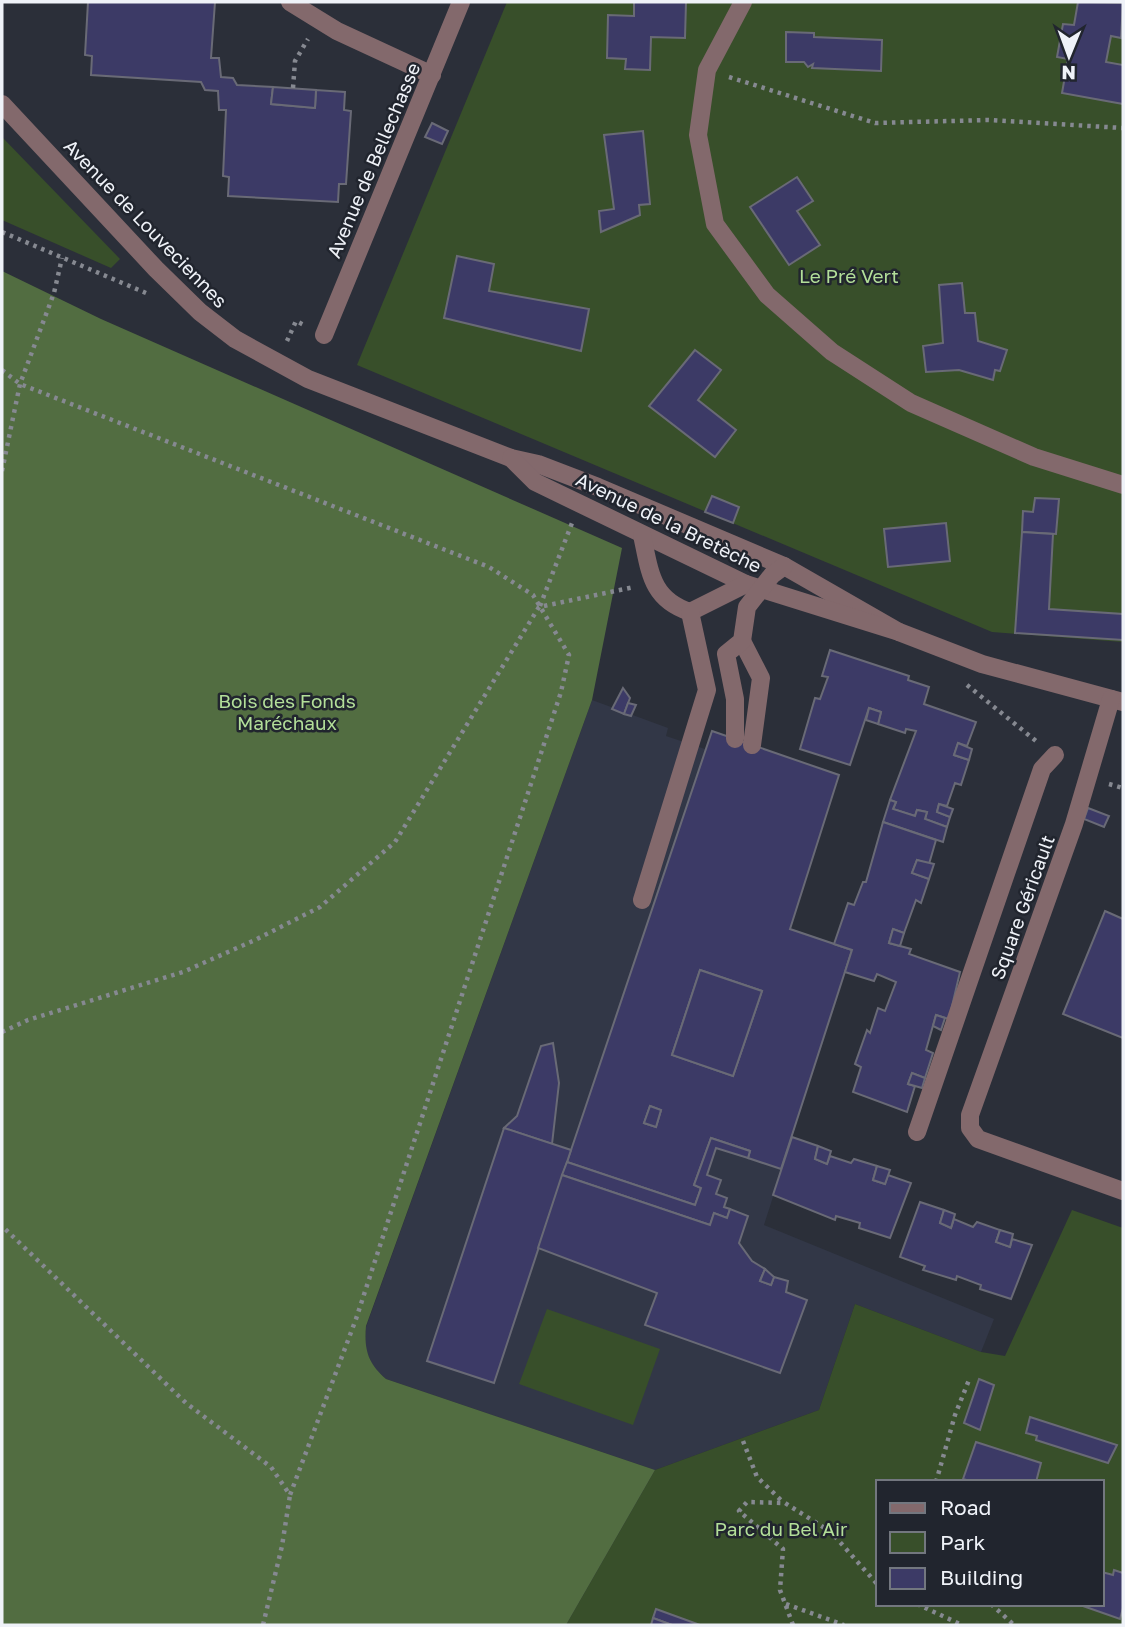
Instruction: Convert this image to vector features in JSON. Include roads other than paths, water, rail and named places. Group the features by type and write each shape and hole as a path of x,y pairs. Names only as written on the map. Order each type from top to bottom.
{"street":[{"path":"290,2 319,20 432,75"},
{"name":"Avenue de Bellechasse","path":"324,335 461,2"},
{"path":"743,2 707,70 698,135 715,224 767,295 832,352 911,403 1034,457 1123,485"},
{"name":"Avenue de Louveciennes","path":"2,104 200,312 277,364 308,379"},
{"name":"Avenue de la Bretèche","path":"308,379 512,458 538,464 598,487 784,566 899,632"},
{"name":"Avenue de la Bretèche","path":"512,458 535,482 754,587 899,632 982,664 1117,700"},
{"path":"642,535 652,583 672,606 690,612 754,587 784,566"},
{"path":"752,745 761,678 742,641 747,607 754,587"},
{"path":"642,900 707,690 690,612"},
{"path":"735,739 735,699 726,654 742,641"},
{"name":"Square Géricault","path":"1117,700 971,1115 970,1128 978,1139 1123,1191"},
{"path":"916,1132 1042,769 1055,755"}],"park label":[{"name":"Le Pré Vert","path":"849,275"},
{"name":"Bois des Fonds Maréchaux","path":"287,711"},
{"name":"Parc du Bel Air","path":"781,1528"}]}
